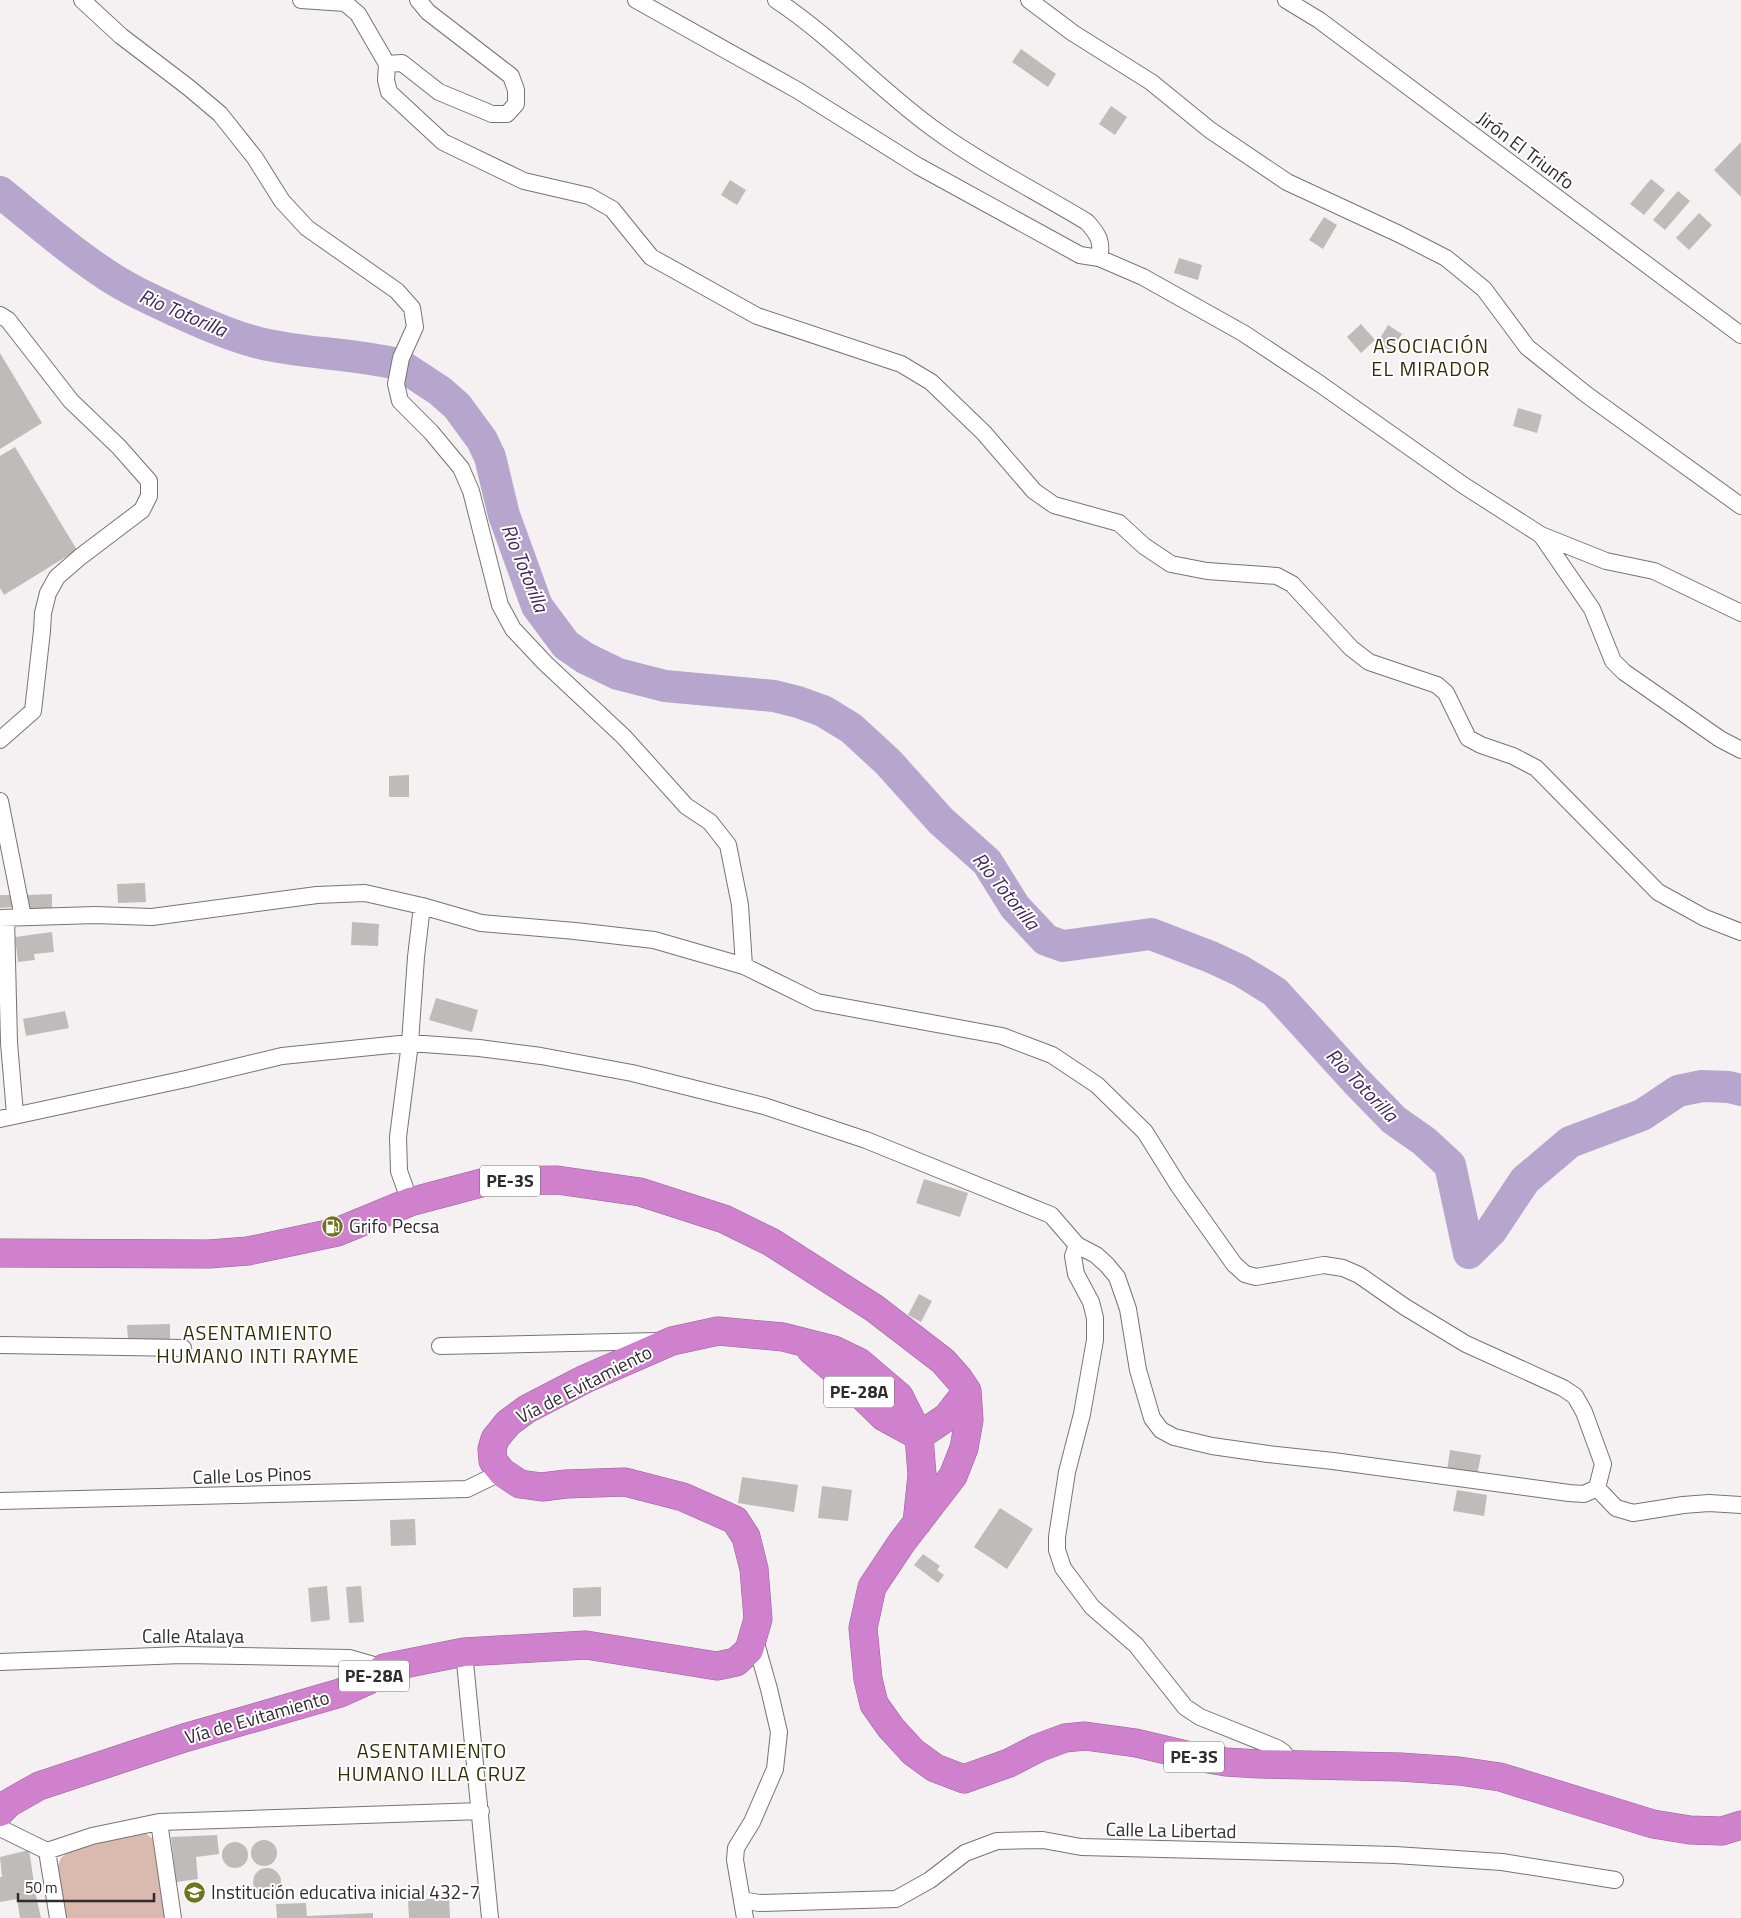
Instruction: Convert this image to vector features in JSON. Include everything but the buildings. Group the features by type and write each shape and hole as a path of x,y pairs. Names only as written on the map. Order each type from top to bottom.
{"highway":[{"name":"PE-3S","path":"0,1253 210,1254 248,1251 337,1232 410,1202 489,1181 557,1180 640,1192 724,1219 770,1242 874,1308 943,1361 959,1379 967,1392 969,1420 964,1448 953,1476 872,1587 862,1628 868,1679 874,1704 891,1728 913,1752 934,1768 964,1779 1008,1763 1038,1748 1065,1738 1085,1736 1113,1739 1226,1762 1400,1767 1459,1771 1500,1777 1653,1824 1690,1830 1722,1831 1741,1825"},
{"name":"Vía de Evitamiento","path":"0,1812 9,1803 39,1786 184,1738 340,1693 367,1681 384,1668 464,1652 586,1645 717,1666 736,1662 749,1650 758,1619 754,1569 746,1537 735,1520 683,1497 625,1482 566,1484 542,1487 520,1484 502,1472 493,1460 492,1450 495,1439 508,1423 527,1409 585,1379 672,1341 718,1331 784,1337 834,1350 859,1362 899,1396 919,1436"},
{"path":"917,1524 922,1475 919,1436 947,1417 967,1392"}],"street":[{"path":"82,0 121,36 220,114 256,158 282,201 307,228 397,291 412,308 415,327 401,358 396,384 400,401 431,432 461,468 471,491 500,605 513,629 545,663 624,737 686,806 710,822 728,845 740,905 744,966"},
{"path":"300,0 345,3 358,14 387,64 386,80 389,92 443,142 524,181 589,196 612,209 651,257 757,316 901,364 931,382 984,432 1034,490 1054,505 1119,523 1144,546 1171,564 1207,571 1277,576 1292,584 1351,648 1369,662 1437,685 1446,693 1468,738 1481,745 1514,756 1536,768 1658,892 1704,918 1741,932"},
{"path":"387,64 402,63 439,92 492,114 507,114 516,104 516,90 511,76 428,12 418,0"},
{"path":"636,0 797,90 927,171 1080,255 1099,258 1143,277 1243,333 1320,384 1463,485 1541,535 1606,561 1654,571 1741,613"},
{"path":"776,0 796,13 937,132 1002,174 1087,222 1098,234 1101,249 1099,258"},
{"path":"1029,0 1074,33 1151,82 1210,130 1287,182 1446,258 1484,288 1526,347 1587,395 1741,506"},
{"name":"Jirón El Triunfo","path":"1286,0 1319,20 1741,335"},
{"path":"0,315 8,320 71,401 119,447 150,481 149,496 142,510 57,577 48,593 43,613 33,711 0,740"},
{"path":"1541,535 1592,609 1613,661 1632,678 1720,739 1741,750"},
{"path":"0,801 23,917"},
{"path":"326,894 365,894 422,906 481,923 575,930 654,940 744,966 817,1002 1002,1036 1052,1055 1097,1086 1145,1132 1178,1185 1234,1264 1246,1274 1256,1277 1324,1265 1343,1268 1359,1275 1405,1307 1466,1344 1563,1388 1575,1396 1584,1412 1603,1464 1597,1488 1584,1494 1569,1493 1333,1460 1268,1454 1212,1446 1174,1437 1161,1430 1152,1418 1138,1370 1128,1309 1116,1277 1096,1255 1077,1245 1051,1215 866,1140 764,1106 632,1073 541,1056 479,1048 410,1043 282,1056 186,1079 7,1117 9,1042 3,918 95,915 152,917 326,894"},
{"path":"410,1202 399,1171 398,1137 410,1043 416,957 422,906"},
{"path":"1077,1245 1073,1256 1076,1274 1091,1302 1095,1318 1095,1340 1082,1414 1067,1472 1057,1536 1057,1550 1063,1568 1092,1607 1136,1645 1185,1707 1200,1717 1276,1748 1283,1752 1293,1765"},
{"path":"440,1346 672,1341"},
{"path":"0,1345 183,1348"},
{"name":"Calle Los Pinos","path":"0,1501 467,1489 502,1472"},
{"path":"1597,1488 1616,1508 1633,1513 1709,1503 1741,1505"},
{"path":"745,1918 734,1860 736,1848 752,1822 775,1769 779,1732 770,1689 754,1636"},
{"path":"464,1652 490,1918"},
{"name":"Calle Atalaya","path":"0,1662 182,1655 320,1657 349,1658 384,1668"},
{"path":"0,1828 47,1852 92,1836 159,1822 481,1811"},
{"path":"159,1822 173,1918"},
{"name":"Calle La Libertad","path":"742,1900 759,1903 896,1899 930,1880 965,1853 997,1841 1042,1840 1081,1847 1395,1855 1502,1862 1615,1880"},
{"path":"47,1852 58,1918"}],"shaded area":[{"path":"144,1832 153,1839 165,1918 64,1918 57,1869 61,1858 74,1847"}],"waterway":[{"name":"Rio Totorilla","path":"0,192 60,241 107,275 137,292 198,321 228,333 276,347 380,360 397,364"},
{"name":"Rio Totorilla","path":"402,366 440,391 457,406 482,440 490,457 504,515 537,606 566,645 585,658 618,674 665,686 774,696 823,711 851,728 888,762 941,821 987,862 1015,907 1046,940 1063,946 1151,934 1211,957 1241,971 1275,992 1394,1120 1424,1141 1450,1165 1469,1253 1491,1231 1525,1180 1570,1142 1642,1115 1678,1091 1702,1086 1729,1087 1741,1090"}],"place":[{"name":"Grifo Pecsa","path":"333,1226"},
{"name":"Institución educativa inicial 432-7","path":"195,1892"}],"district":[{"name":"ASOCIACIÓN EL MIRADOR","path":"1431,358"},
{"name":"ASENTAMIENTO HUMANO INTI RAYME","path":"258,1344"},
{"name":"ASENTAMIENTO HUMANO ILLA CRUZ","path":"432,1762"}]}
